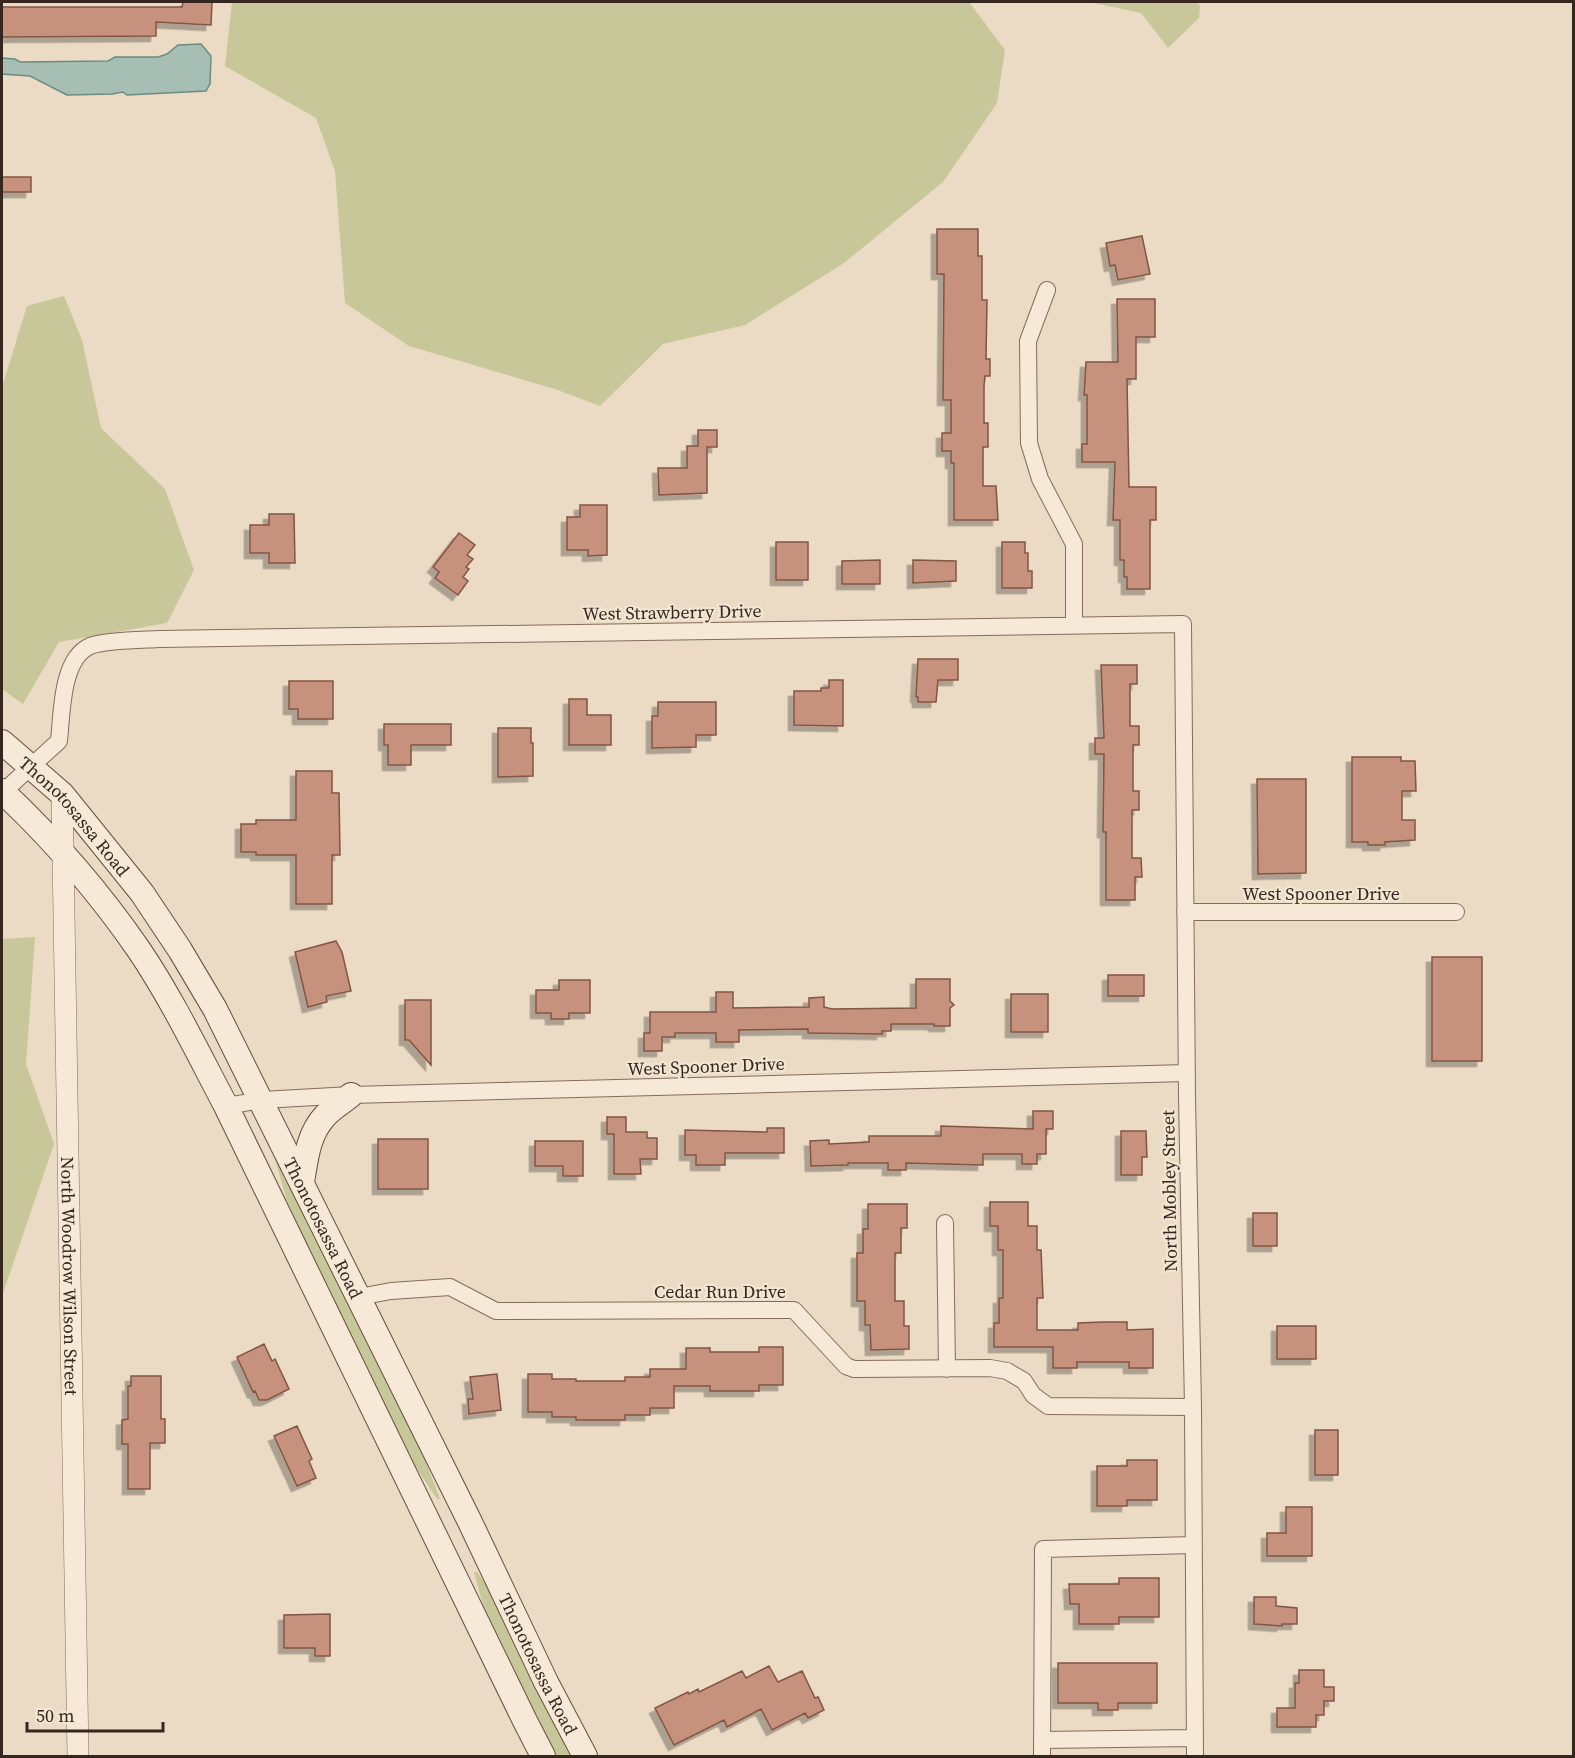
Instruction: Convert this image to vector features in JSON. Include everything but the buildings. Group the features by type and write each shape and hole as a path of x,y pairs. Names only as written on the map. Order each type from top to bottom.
{"main road":[{"name":"Thonotosassa Road","path":"2,742 62,794 142,892 215,1009 469,1520 546,1682 585,1756"},
{"name":"Thonotosassa Road","path":"2,791 64,854 99,896 139,951 174,1008 226,1106 543,1756"},
{"path":"302,1182 308,1147 315,1131 325,1116 351,1095"}],"street":[{"path":"1047,290 1028,341 1029,444 1040,478 1074,544 1074,625"},
{"name":"West Strawberry Drive","path":"29,766 59,741 65,685 71,666 90,646 160,639 1183,624"},
{"name":"North Mobley Street","path":"1183,624 1195,1756"},
{"path":"2,791 29,766"},
{"name":"North Woodrow Wilson Street","path":"62,794 78,1756"},
{"name":"West Spooner Drive","path":"1185,912 1456,912"},
{"name":"West Spooner Drive","path":"226,1106 262,1100 351,1095 1187,1073"},
{"path":"945,1222 947,1369"},
{"name":"Cedar Run Drive","path":"359,1298 391,1291 450,1287 496,1311 794,1310 846,1366 863,1371 990,1368 1007,1371 1024,1381 1033,1395 1048,1406 1193,1407"},
{"path":"1193,1545 1044,1550 1042,1748 1194,1738"}],"green space":[{"path":"232,2 969,2 1005,50 997,103 943,182 844,263 745,325 663,344 600,406 555,389 409,346 345,303 335,171 316,118 225,66"},
{"path":"1089,2 1197,2 1200,6 1199,18 1168,48 1141,13"},
{"path":"64,296 82,340 101,428 165,489 194,570 167,623 59,642 23,704 2,689 2,387 27,306"},
{"path":"35,937 26,1064 54,1144 2,1296 2,939"},
{"path":"275,1159 418,1442 440,1499 437,1499 410,1458 310,1254 286,1198"},
{"path":"474,1572 477,1572 498,1601 573,1756 557,1756 484,1609"}],"shaded area":[{"path":"201,44 211,56 210,84 206,91 67,95 30,76 2,74 2,58 15,59 20,62 108,61 115,57 158,57 167,54 178,45"}]}
